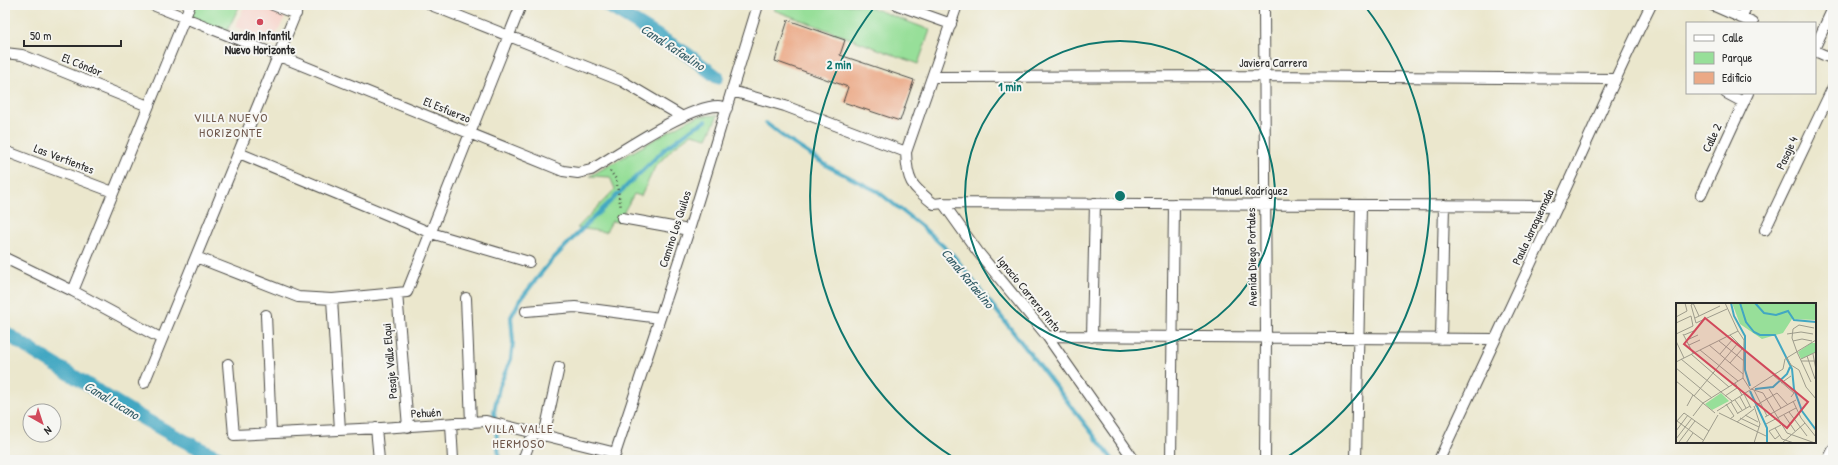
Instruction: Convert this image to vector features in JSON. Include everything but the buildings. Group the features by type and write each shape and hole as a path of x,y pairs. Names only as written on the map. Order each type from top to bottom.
{"street":[{"name":"El Esfuerzo","path":"153,5 563,171 578,173 591,170 681,116 705,108 718,106 727,108"},
{"path":"73,291 190,5"},
{"path":"144,383 298,9 273,5"},
{"path":"431,5 622,81 681,116"},
{"path":"196,257 298,297 332,299 407,292 521,5"},
{"name":"Camino Los Quilos","path":"615,457 689,230 758,5"},
{"path":"898,5 951,24"},
{"path":"943,203 934,204 915,187 907,174 906,152 957,5"},
{"name":"Avenida Diego Portales","path":"1264,5 1266,338 1265,460"},
{"name":"Paula Jaraquemada","path":"1439,460 1494,339 1558,206 1614,79 1651,5"},
{"path":"1712,5 1751,22"},
{"path":"1741,18 1747,5"},
{"path":"1816,45 1833,8"},
{"path":"1816,51 1833,59"},
{"name":"El Cóndor","path":"5,53 22,55 148,106"},
{"name":"Javiera Carrera","path":"932,77 1264,76 1614,79"},
{"name":"Pasaje 4","path":"1765,230 1833,86"},
{"path":"732,91 785,106 906,152"},
{"path":"1730,94 1745,98"},
{"name":"Calle 2","path":"1700,195 1745,98"},
{"name":"Las Vertientes","path":"5,151 114,192"},
{"path":"238,153 431,233 529,262"},
{"name":"Manuel Rodríguez","path":"943,203 1558,206"},
{"name":"Ignacio Carrera Pinto","path":"943,203 978,252 1047,336 1134,460"},
{"path":"1092,337 1095,203"},
{"path":"1171,460 1174,337 1174,204"},
{"path":"1356,460 1361,205"},
{"path":"1441,339 1444,205"},
{"path":"622,218 689,230"},
{"path":"5,258 73,291 162,340"},
{"name":"Pasaje Valle Elqui","path":"397,293 408,427"},
{"path":"466,298 471,423"},
{"path":"332,299 340,430"},
{"path":"526,311 575,307 660,318"},
{"path":"266,315 271,433"},
{"path":"1047,336 1494,339"},
{"name":"Pehuén","path":"228,364 234,435 408,427 486,421 615,457"},
{"path":"544,436 559,367"},
{"path":"451,424 453,460"},
{"path":"376,428 379,460"},
{"path":"523,460 533,433"},
{"path":"1828,460 1833,450"}],"path":[{"path":"616,179 620,200"}],"shaded area":[{"name":"Jardín Infantil Nuevo Horizonte","path":"245,5 257,5 285,17 273,41 235,27"}],"green space":[{"path":"190,5 240,5 225,35 185,18"},
{"path":"776,5 864,5 930,30 918,64 774,10"},
{"path":"718,115 707,138 692,134 674,147 655,167 641,196 634,194 618,222 612,221 606,232 577,228 615,189 610,177 590,176 691,119 700,116"}],"waterway":[{"name":"Canal Rafaelino","path":"607,5 687,54 717,77"},
{"path":"498,460 499,456 494,412 499,387 511,359 513,342 511,317 520,300 550,262 589,222 666,148 693,128 706,121"},
{"name":"Canal Rafaelino","path":"766,123 785,138 829,167 877,191 920,225 953,255 1113,460"},
{"name":"Canal Lucano","path":"5,332 21,344 127,409 184,441 224,460"}],"place":[{"name":"Jardín Infantil Nuevo Horizonte","path":"260,22"}],"district":[{"name":"VILLA NUEVO HORIZONTE","path":"231,124"},
{"name":"VILLA VALLE HERMOSO","path":"519,436"}]}
